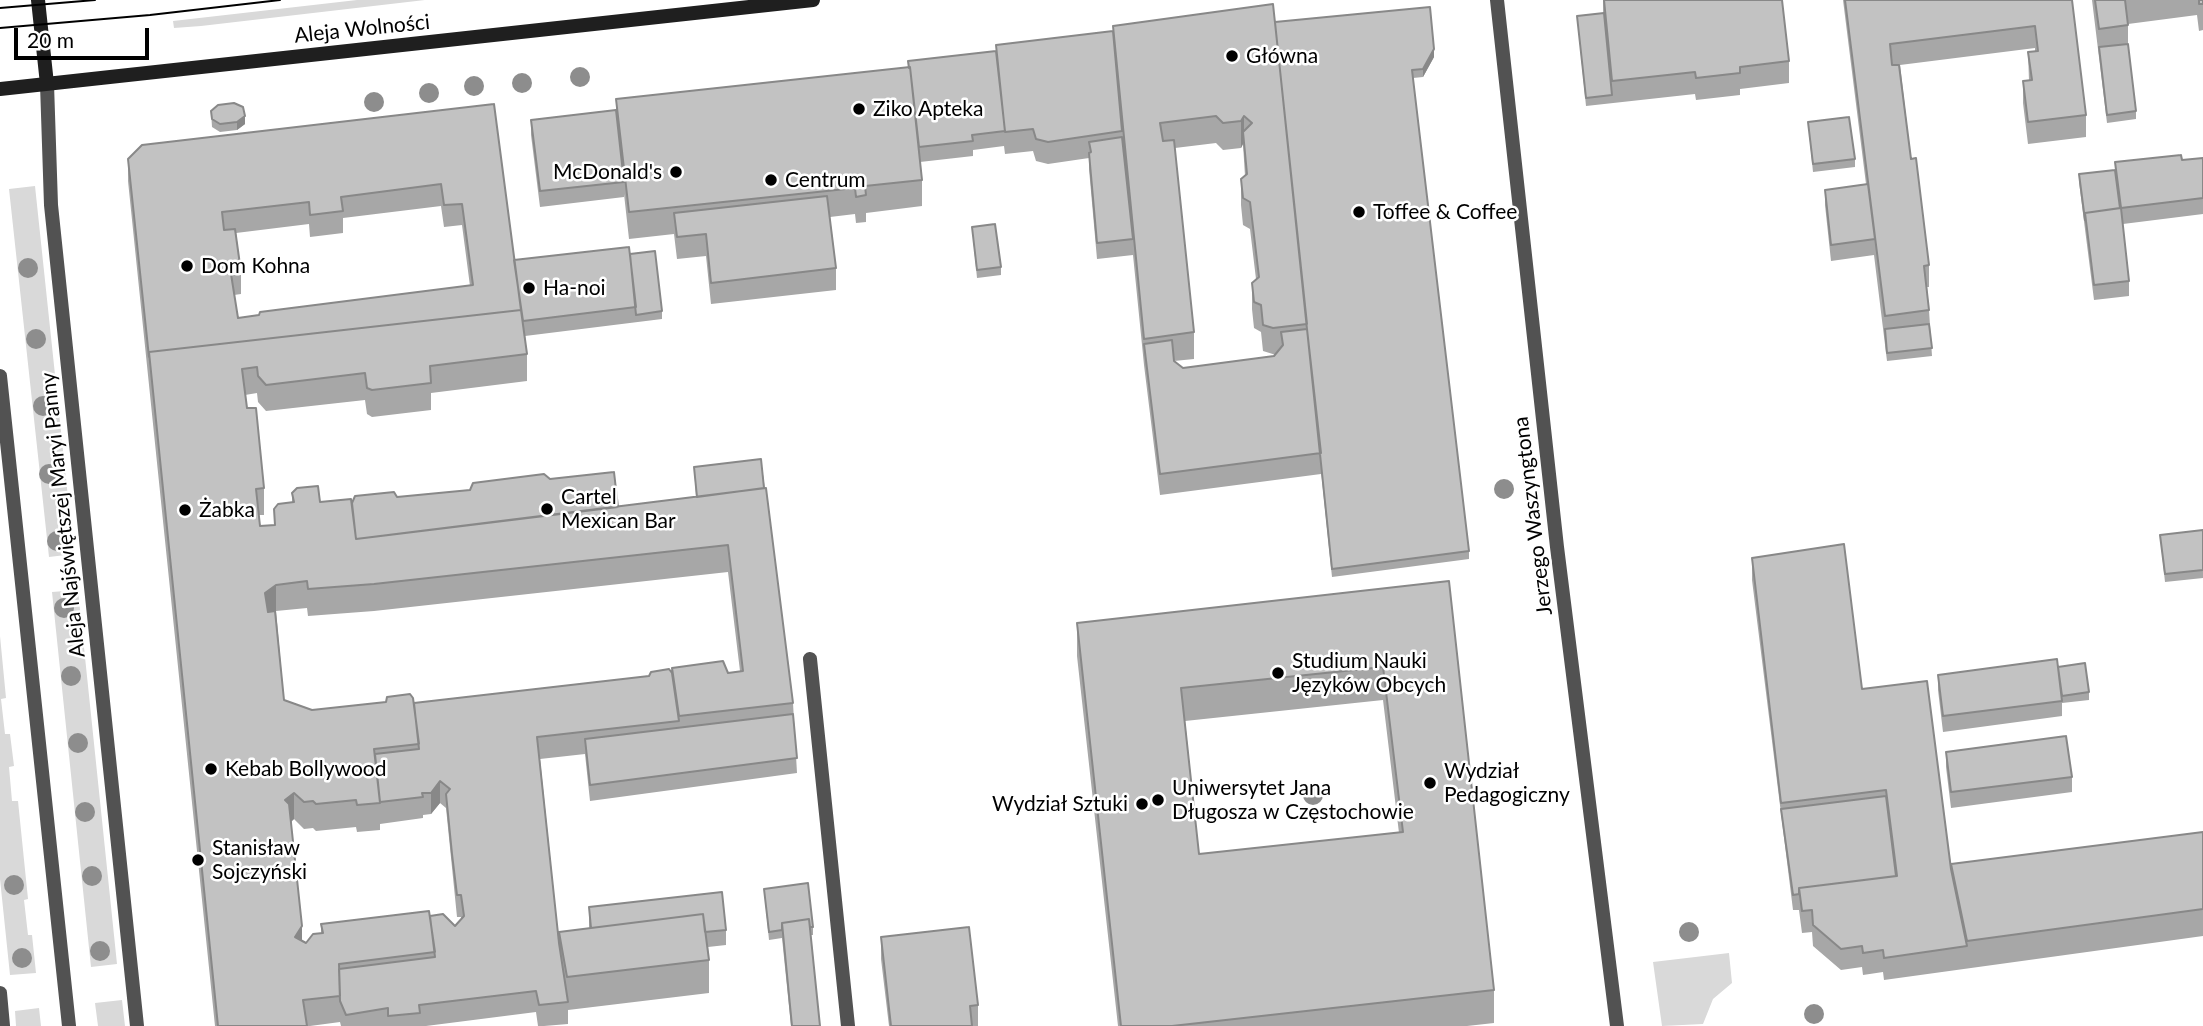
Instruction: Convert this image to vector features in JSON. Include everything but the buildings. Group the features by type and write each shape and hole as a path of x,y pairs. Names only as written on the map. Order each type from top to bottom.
{"street":[{"name":"Aleja Najświętszej Maryi Panny","path":"37,0 47,84 51,205 137,1026"},
{"name":"Aleja Wolności","path":"0,89 813,0"},
{"name":"Jerzego Waszyngtona","path":"1497,0 1559,559 1617,1026"},
{"path":"0,376 69,1026"},
{"path":"810,659 848,1026"},
{"path":"0,993 3,1026"}],"shaded area":[{"path":"357,0 425,0 201,26 174,28 173,21"},
{"path":"35,186 74,554 49,557 9,189"},
{"path":"78,590 117,964 91,967 52,592"},
{"path":"0,636 6,698 1,699 5,734 10,734 14,766 9,767 12,801 18,801 28,899 24,900 28,935 32,935 36,973 10,975 0,879"},
{"path":"1729,953 1732,983 1713,999 1703,1024 1662,1026 1653,962"},
{"path":"122,1000 125,1026 98,1026 95,1003"},
{"path":"39,1008 41,1026 16,1026 15,1011"}],"tram line":[{"path":"0,8 95,0"},
{"path":"0,28 280,0"}],"place":[{"name":"Główna","path":"1232,56"},
{"name":"Ziko Apteka","path":"859,109"},
{"name":"McDonald's","path":"676,172"},
{"name":"Centrum","path":"771,180"},
{"name":"Toffee & Coffee","path":"1359,212"},
{"name":"Dom Kohna","path":"187,266"},
{"name":"Ha-noi","path":"529,288"},
{"name":"Cartel Mexican Bar","path":"547,509"},
{"name":"Żabka","path":"185,510"},
{"name":"Studium Nauki Języków Obcych","path":"1278,673"},
{"name":"Kebab Bollywood","path":"211,769"},
{"name":"Wydział Pedagogiczny","path":"1430,783"},
{"name":"Uniwersytet Jana Długosza w Częstochowie","path":"1158,800"},
{"name":"Wydział Sztuki","path":"1142,804"},
{"name":"Stanisław Sojczyński","path":"198,860"}]}
